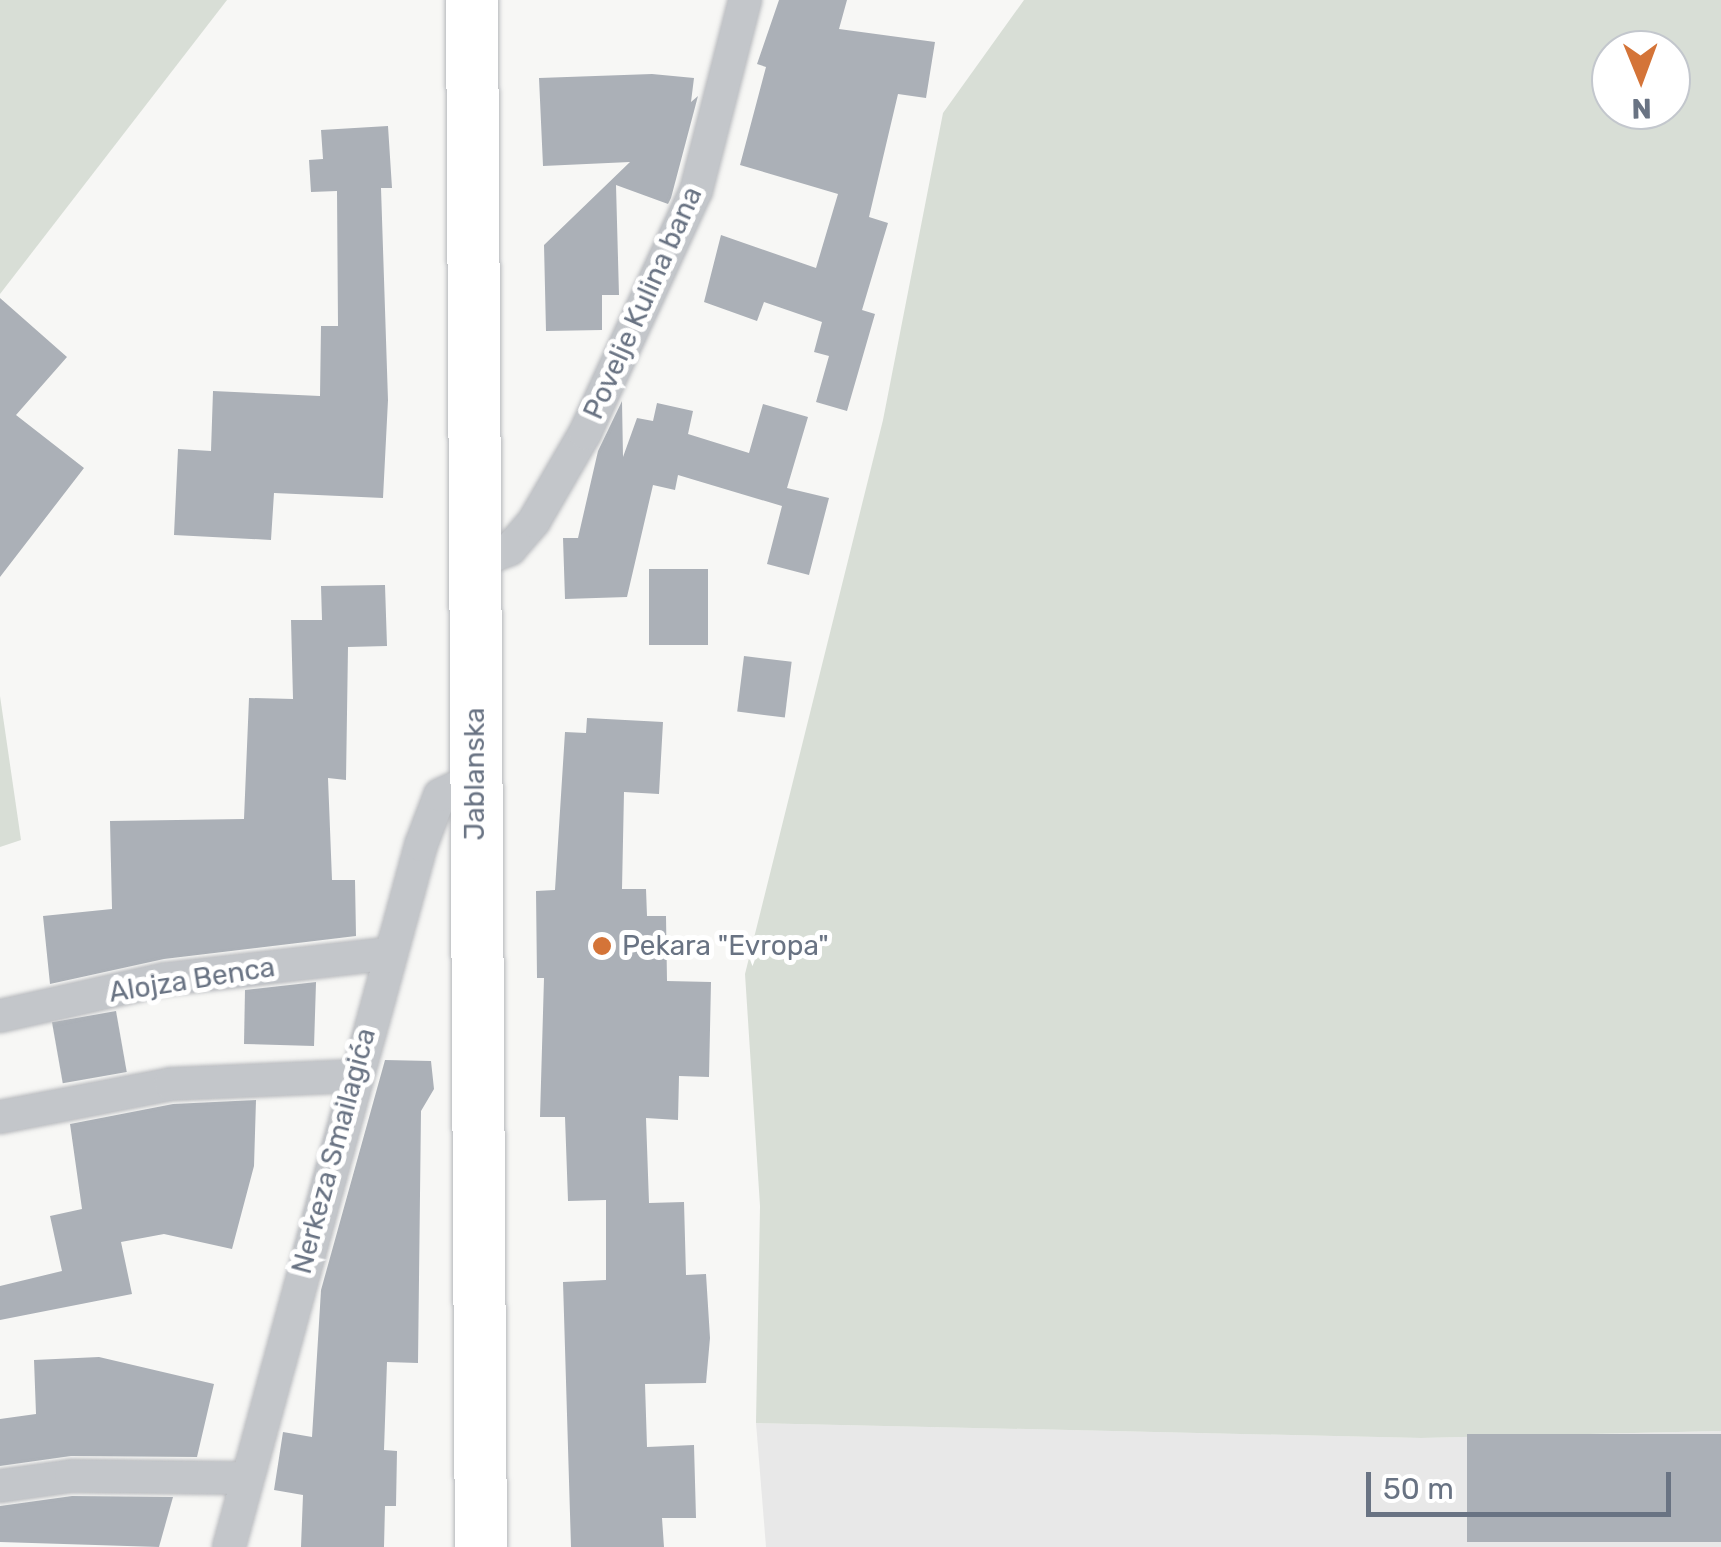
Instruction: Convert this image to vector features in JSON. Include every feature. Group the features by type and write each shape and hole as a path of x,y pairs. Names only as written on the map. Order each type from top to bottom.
{"main road":[{"name":"Jablanska","path":"472,0 481,1547"}],"street":[{"name":"Povelje Kulina bana","path":"474,562 510,549 585,433 696,191 745,0"},
{"name":"Nerkeza Smailagića","path":"229,1547 386,954 440,794 475,779"},
{"name":"Alojza Benca","path":"0,1016 166,979 386,954"},
{"path":"0,1118 171,1084 356,1076"},
{"path":"0,1486 70,1476 245,1478"}],"shaded area":[{"path":"0,0 227,0 0,294"},
{"path":"1024,0 1721,0 1721,1431 1421,1438 756,1423 760,1206 745,974 883,420 943,113"},
{"path":"0,696 21,840 0,847"},
{"path":"756,1423 1421,1438 1721,1431 1721,1547 766,1547"}],"building":[{"path":"779,0 847,0 839,29 935,42 926,98 898,94 869,217 888,223 862,310 875,314 847,411 816,402 829,356 814,352 822,322 764,302 757,321 704,302 721,235 816,268 838,194 740,165 766,67 757,64"},
{"path":"652,74 694,78 691,102 698,96 671,198 668,204 616,185 619,295 602,295 602,330 546,331 544,245 630,162 543,166 539,78"},
{"path":"388,126 392,188 381,188 388,400 383,498 274,493 271,540 174,535 178,449 211,451 213,391 320,396 321,326 338,326 337,191 311,192 309,160 323,159 321,130"},
{"path":"0,298 67,357 16,415 84,468 0,577"},
{"path":"622,401 623,457 637,418 653,421 657,403 693,411 688,434 749,453 763,404 808,417 787,488 829,498 809,575 767,564 782,506 678,475 675,490 653,485 627,597 565,599 563,538 578,538 598,451"},
{"path":"649,569 708,569 708,645 649,645"},
{"path":"385,585 387,646 348,647 346,780 328,778 332,880 355,880 356,936 164,959 50,984 43,916 112,909 110,821 244,819 249,698 293,699 291,620 322,620 321,586"},
{"path":"744,656 792,662 785,717 737,712"},
{"path":"587,718 663,722 659,794 624,792 622,889 646,889 647,916 666,916 667,981 711,982 709,1077 679,1076 678,1120 646,1118 649,1203 684,1202 686,1275 706,1274 710,1338 706,1383 645,1384 647,1447 694,1445 696,1518 662,1518 664,1547 571,1547 563,1282 606,1280 606,1200 568,1201 565,1117 540,1117 544,978 537,978 536,891 555,890 565,732 586,733"},
{"path":"316,982 314,1046 244,1044 245,990"},
{"path":"116,1011 127,1072 63,1083 52,1022"},
{"path":"385,1060 431,1061 434,1089 421,1111 418,1363 387,1362 384,1450 397,1451 396,1506 385,1506 384,1547 301,1547 303,1495 274,1490 283,1432 312,1437 321,1290"},
{"path":"256,1100 254,1166 232,1249 164,1234 121,1242 132,1294 0,1320 0,1286 62,1271 50,1216 82,1209 70,1124 173,1104"},
{"path":"99,1357 214,1384 197,1457 71,1456 0,1466 0,1419 36,1414 34,1360"},
{"path":"1467,1434 1721,1434 1721,1542 1467,1542"},
{"path":"72,1496 173,1497 159,1547 0,1542 0,1506"}],"place":[{"name":"Pekara \"Evropa\"","path":"602,946"}]}
